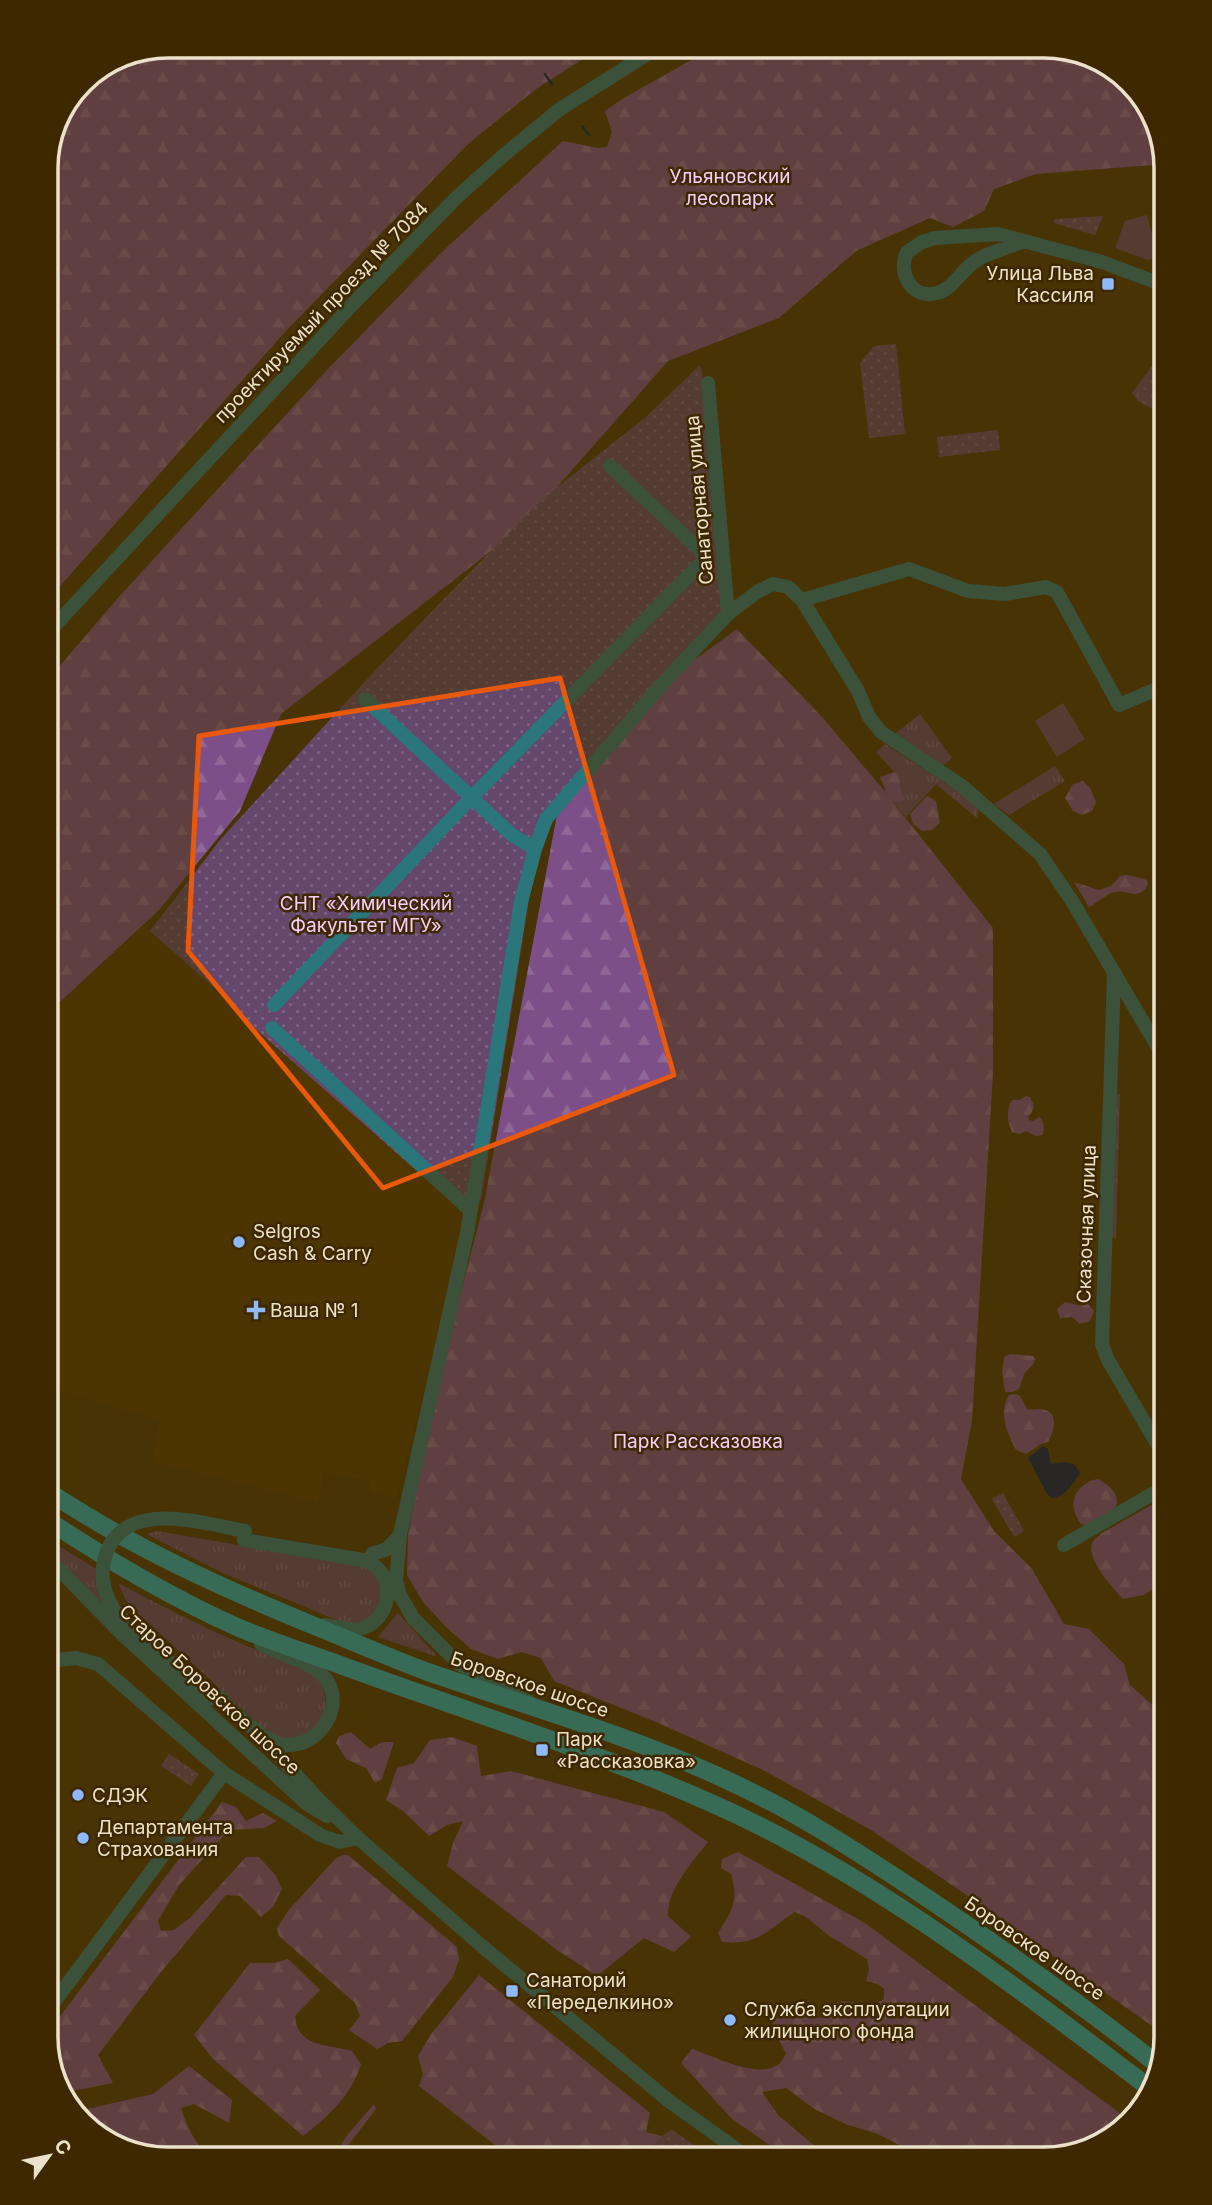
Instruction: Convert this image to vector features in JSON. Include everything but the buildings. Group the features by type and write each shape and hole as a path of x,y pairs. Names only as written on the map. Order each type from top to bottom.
{"main road":[{"name":"Боровское шоссе","path":"58,1498 98,1524 165,1561 234,1593 424,1670 690,1764 739,1786 851,1847 1001,1948 1151,2060"},
{"path":"58,1526 145,1580 241,1628 657,1780 756,1824 839,1868 911,1914 1014,1986 1144,2084"}],"street":[{"name":"проектируемый проезд № 7084","path":"58,622 341,316 457,197 505,153 560,109 641,58"},
{"path":"1024,241 976,260 951,285 936,294 919,292 906,280 903,268 907,252 913,247 935,238 998,234 1024,241 1102,262 1154,281"},
{"name":"Санаторная улица","path":"708,383 728,614"},
{"path":"274,1005 472,797 704,560 701,551 610,466"},
{"path":"802,600 909,569 968,591 1005,594 1046,587 1057,592 1119,705 1154,690"},
{"path":"396,1581 400,1535 467,1233 521,902 535,849 546,819 664,682 728,614 757,592 773,584 788,587 802,600 858,691 869,717 881,732 962,786 1032,845 1072,901 1154,1038"},
{"path":"365,699 512,835 535,849"},
{"name":"Сказочная улица","path":"1114,972 1102,1344 1108,1360 1154,1437"},
{"path":"272,1028 470,1210"},
{"path":"1064,1545 1154,1493"},
{"path":"331,1819 120,1603 112,1585 111,1567 124,1542 136,1533 152,1527 171,1527 372,1554 387,1549 400,1535"},
{"path":"244,1536 363,1560 382,1573 387,1583 388,1596 383,1610 372,1622 355,1629 307,1623"},
{"path":"372,1554 386,1564 413,1618 449,1655 468,1670 509,1689 542,1710"},
{"name":"Старое Боровское шоссе","path":"58,1568 122,1634 280,1780 307,1804 358,1838"},
{"path":"212,1697 280,1744 302,1743 315,1737 325,1726 331,1713 332,1698 326,1679 320,1672 268,1648 241,1628"},
{"path":"58,1659 88,1660 110,1672 225,1773 320,1835 340,1842 358,1838"},
{"path":"254,1728 317,1798 358,1838 482,1947 645,2081 733,2147"},
{"path":"58,1997 225,1773"}],"highlighted area":[{"path":"560,678 674,1075 383,1188 188,951 199,736"}],"shaded area":[{"path":"144,925 235,1005 233,1008 468,1216 396,1499 369,1492 370,1481 324,1472 318,1503 151,1462 160,1421 58,1388 58,1006"}],"green space":[{"path":"167,58 584,58 536,89 468,144 285,332 58,588 58,160 61,139 69,119 80,101 95,85 113,72 132,64"},
{"name":"Ульяновский лесопарк","path":"695,58 1052,58 1093,69 1122,90 1146,125 1154,165 1036,174 994,189 984,211 953,227 930,218 856,251 779,318 668,361 521,528 281,714 240,811 159,910 58,1004 58,668 117,599 326,371 442,252 563,141 598,148 607,147 612,132 605,111"},
{"path":"1147,215 1154,242 1154,258 1147,260 1115,248 1125,221"},
{"path":"1103,216 1095,235 1054,223 1054,219"},
{"path":"896,344 905,434 869,438 860,363 874,346"},
{"path":"1154,363 1154,410 1138,401 1132,393"},
{"name":"СНТ «Химический Факультет МГУ»","path":"700,365 705,388 723,612 541,823 481,1200 468,1216 232,1008 234,1005 150,931 220,840 442,601 541,500 647,416"},
{"path":"998,430 1000,450 939,457 937,437"},
{"name":"Парк Рассказовка","path":"737,629 823,718 887,794 880,777 899,773 900,788 905,798 901,802 892,801 993,928 993,1073 972,1421 961,1479 994,1531 1032,1569 1064,1624 1089,1629 1124,1664 1130,1685 1154,1706 1154,2027 871,1830 765,1771 656,1722 554,1681 541,1658 521,1652 498,1659 471,1649 423,1602 407,1575 408,1534 440,1373 484,1203 557,815 668,686 693,661"},
{"path":"1063,703 1085,739 1057,757 1035,721"},
{"path":"920,714 952,758 941,767 895,736"},
{"path":"885,744 969,799 979,809 977,818 936,784 906,817 884,791 898,776 876,752"},
{"path":"1055,766 1065,781 1009,815 994,804"},
{"path":"1083,781 1090,788 1096,802 1092,811 1082,815 1073,811 1065,798 1073,784"},
{"path":"927,796 936,801 940,823 932,830 922,831 913,824 910,814"},
{"path":"1128,875 1147,880 1148,885 1136,894 1112,893 1089,907 1074,882 1099,890 1111,886 1120,876"},
{"path":"1120,1094 1116,1239 1111,1236 1115,1096"},
{"path":"1030,1097 1033,1105 1029,1120 1033,1121 1039,1117 1041,1119 1044,1125 1043,1135 1036,1136 1026,1131 1019,1134 1012,1132 1008,1116 1010,1104 1012,1100"},
{"path":"1065,1302 1081,1306 1088,1304 1094,1311 1090,1321 1080,1324 1072,1317 1060,1318 1057,1309"},
{"path":"1010,1354 1033,1356 1035,1359 1024,1374 1019,1389 1005,1392 1002,1372 1004,1357"},
{"path":"1016,1394 1027,1409 1046,1410 1053,1416 1054,1421 1048,1442 1026,1454 1016,1450 1005,1423 1006,1402 1009,1395"},
{"path":"1098,1479 1115,1494 1116,1507 1086,1525 1081,1524 1074,1510 1075,1496 1083,1485"},
{"path":"1003,1493 1024,1531 1014,1537 992,1499"},
{"path":"1154,1504 1154,1588 1144,1595 1123,1599 1092,1556 1093,1541 1102,1533"},
{"path":"157,1531 361,1566 373,1573 379,1581 382,1605 365,1623 344,1623 223,1573 146,1534"},
{"path":"58,1545 98,1570 117,1620 58,1559"},
{"path":"118,1583 228,1638 309,1671 323,1688 325,1698 322,1718 316,1727 297,1738 281,1737 266,1731 128,1604"},
{"path":"398,1613 436,1655 435,1656 378,1637"},
{"path":"351,1732 370,1749 382,1742 394,1742 382,1779 375,1783 366,1768 346,1759 336,1743 339,1736"},
{"path":"452,1737 477,1746 481,1776 511,1771 664,1812 708,1842 676,1886 669,1906 668,1916 691,1937 674,1952 644,1938 597,1976 557,1950 447,1866 463,1821 447,1825 429,1836 403,1811 386,1800 397,1768 414,1763 430,1740"},
{"path":"169,1754 199,1774 191,1786 161,1766"},
{"path":"222,1802 236,1807 246,1821 263,1813 277,1821 264,1828 229,1830 179,1885 158,1921 161,1931 174,1930 190,1918 246,1857 259,1857 276,1876 282,1889 273,1907 261,1917 240,1896 226,1895 161,1972 98,2055 113,2083 72,2091 60,2059 58,2019"},
{"path":"738,1852 865,1923 1122,2115 1099,2133 1066,2145 903,2147 878,2134 848,2125 816,2110 786,2088 762,2092 778,2115 816,2147 773,2147 732,2119 681,2063 692,2049 748,2068 770,2068 779,2064 786,2054 774,2030 772,2019 779,2012 808,2018 838,2016 835,2003 872,2004 884,1999 884,1989 878,1984 866,1981 869,1970 867,1959 795,1912 754,1939 722,1942 718,1933 733,1905 734,1892 731,1874 721,1868 722,1859"},
{"path":"348,1855 457,1947 459,1959 453,1977 402,2041 388,2043 377,2049 349,2030 360,2016 355,2003 279,1936 277,1928 288,1911 336,1858"},
{"path":"288,1959 320,1990 295,2016 302,2034 315,2043 352,2051 361,2064 352,2086 338,2104 303,2136 213,2059 194,2035 250,1963 273,1963"},
{"path":"479,1975 650,2113 646,2132 662,2136 672,2130 697,2147 498,2147 419,2086 423,2074 418,2056 431,2034"},
{"path":"189,2066 232,2100 229,2123 194,2104 181,2108 200,2147 160,2147 119,2136 101,2125 86,2110 153,2094"},
{"path":"374,2104 376,2109 347,2147 339,2147"},
{"path":"672,2130 697,2147 651,2147"}],"water":[{"path":"1043,1446 1048,1449 1051,1464 1072,1464 1080,1474 1068,1490 1056,1497 1051,1498 1047,1494 1028,1458"}],"waterway":[{"path":"545,74 552,84"},
{"path":"582,126 589,135"}],"place":[{"name":"Улица Льва Кассиля","path":"1108,284"},
{"name":"Selgros Cash & Carry","path":"239,1242"},
{"name":"Ваша № 1","path":"256,1310"},
{"name":"Парк «Рассказовка»","path":"542,1750"},
{"name":"СДЭК","path":"78,1795"},
{"name":"Департамента Страхования","path":"83,1838"},
{"name":"Санаторий «Переделкино»","path":"512,1991"},
{"name":"Служба эксплуатации жилищного фонда","path":"730,2020"}]}
